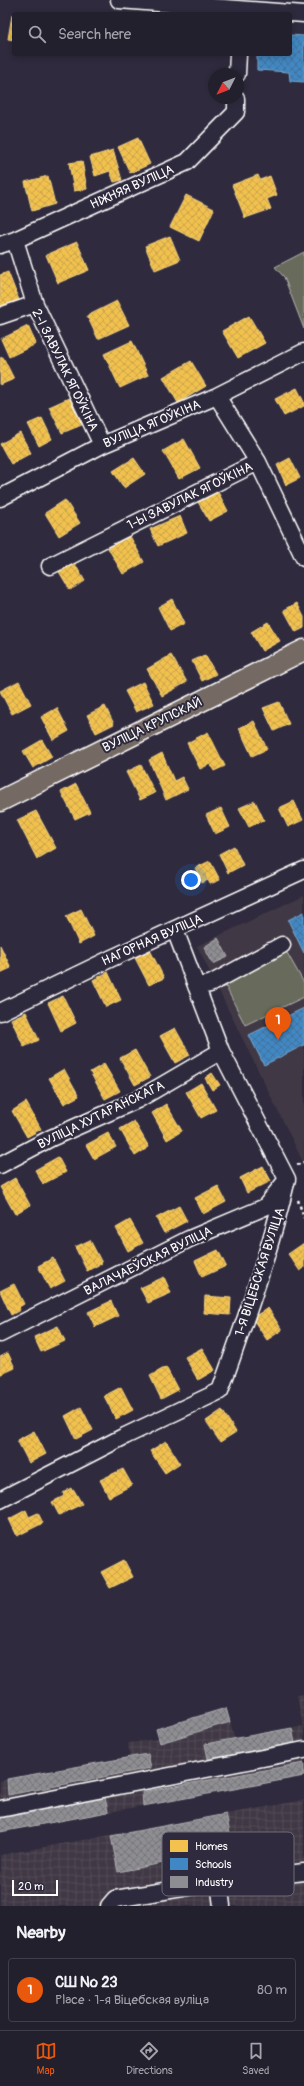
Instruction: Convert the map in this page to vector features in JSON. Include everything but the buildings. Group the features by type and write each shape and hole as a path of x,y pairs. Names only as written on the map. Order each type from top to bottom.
{"main road":[{"name":"ВУЛІЦА КРУПСКАЙ","path":"0,801 304,650"}],"street":[{"path":"119,0 240,12"},
{"path":"292,14 304,14"},
{"path":"237,68 238,56"},
{"name":"НІЖНЯЯ ВУЛІЦА","path":"7,242 187,162 236,112 236,104"},
{"path":"7,242 35,304"},
{"name":"2-І ЗАВУЛАК ЯГОЎКІНА","path":"0,316 35,304 102,445"},
{"name":"ВУЛІЦА ЯГОЎКІНА","path":"0,498 102,445 217,396 304,352"},
{"path":"217,396 258,462"},
{"name":"1-Ы ЗАВУЛАК ЯГОЎКІНА","path":"50,566 258,462 304,558"},
{"name":"НАГОРНАЯ ВУЛІЦА","path":"0,1012 112,958 304,870"},
{"path":"175,930 221,1052 287,1179"},
{"path":"196,986 210,984 282,946"},
{"name":"ВУЛІЦА ХУТАРАНСКАГА","path":"0,1165 51,1138 137,1100 221,1052"},
{"name":"ВАЛАЧАЕЎСКАЯ ВУЛІЦА","path":"0,1334 189,1239 265,1207 287,1179"},
{"name":"1-Я ВІЦЕБСКАЯ ВУЛІЦА","path":"0,1500 125,1436 220,1391 257,1288 276,1227 287,1179"},
{"path":"0,1809 304,1750"},
{"path":"294,1873 304,1872"},
{"path":"109,1906 114,1899 162,1891"},
{"path":"221,1896 222,1906"}],"shaded area":[{"path":"304,895 304,1164 197,946"},
{"path":"304,1694 304,1776 0,1832 0,1781 130,1758 128,1743 159,1739 156,1729 226,1708 235,1739 303,1726 297,1695"},
{"path":"304,1800 304,1906 0,1906 0,1855"}],"green space":[{"path":"304,252 304,329 284,277 275,267"},
{"path":"286,951 304,983 304,997 245,1025 224,983"}],"place":[{"name":"СШ № 23","path":"278,1040"}]}
